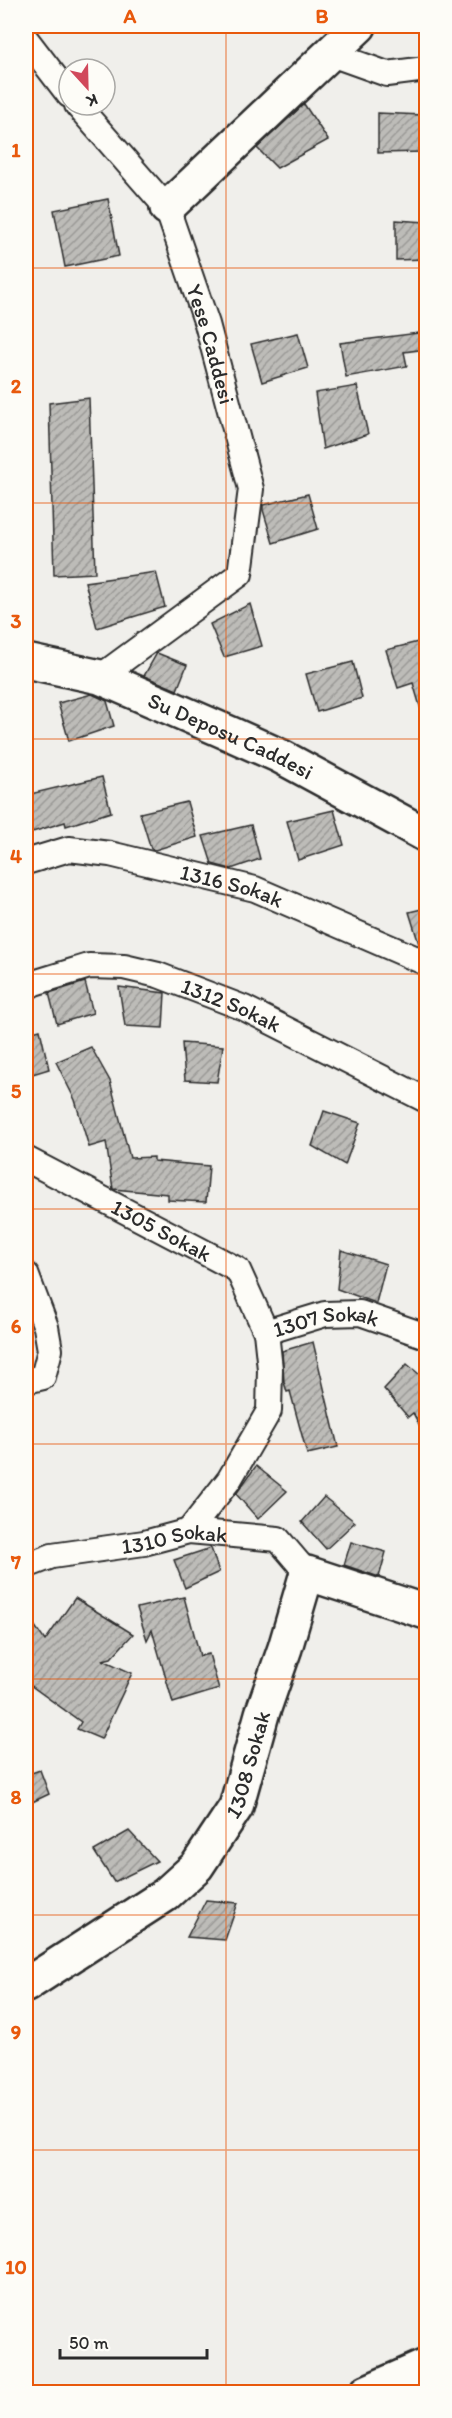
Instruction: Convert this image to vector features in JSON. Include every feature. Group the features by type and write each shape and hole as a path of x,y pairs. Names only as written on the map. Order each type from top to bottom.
{"street":[{"path":"87,117 167,208 359,26"},
{"path":"26,39 57,79"},
{"path":"331,54 387,74 426,69"},
{"name":"Yese Caddesi","path":"100,677 240,574 251,489 207,324 167,208"},
{"name":"Su Deposu Caddesi","path":"26,661 100,677 280,756 426,835"},
{"name":"1316 Sokak","path":"26,862 69,849 110,854 255,890 426,963"},
{"name":"1312 Sokak","path":"26,988 34,983 89,966 124,966 158,975 244,1008 426,1100"},
{"name":"1305 Sokak","path":"26,1160 238,1270 266,1332"},
{"path":"26,1274 36,1325 50,1350 43,1377 26,1381"},
{"name":"1307 Sokak","path":"189,1531 229,1480 269,1411 270,1369 266,1332 325,1314 360,1313 426,1336"},
{"name":"1310 Sokak","path":"26,1566 52,1557 144,1543 189,1531 278,1539 307,1573"},
{"path":"307,1573 426,1612"},
{"name":"1308 Sokak","path":"26,1985 165,1895 197,1866 236,1807 262,1714 307,1573"},
{"path":"367,2392 426,2366"}],"building":[{"path":"304,104 328,140 277,168 257,148"},
{"path":"378,113 422,115 424,152 378,153"},
{"path":"108,199 119,256 65,267 54,210"},
{"path":"396,220 426,222 426,259 396,260"},
{"path":"426,332 426,349 404,352 407,366 346,377 340,343"},
{"path":"298,333 308,368 262,382 251,344"},
{"path":"357,386 368,434 323,449 315,393"},
{"path":"89,398 95,573 54,575 49,403"},
{"path":"308,494 318,529 273,543 263,505"},
{"path":"156,572 165,607 97,628 85,582"},
{"path":"250,604 262,646 224,657 210,624"},
{"path":"426,640 426,713 422,713 413,683 398,688 386,650"},
{"path":"157,653 187,665 177,690 144,676"},
{"path":"353,662 362,698 317,712 306,674"},
{"path":"92,694 107,701 114,726 69,741 58,703"},
{"path":"102,777 111,812 66,826 65,822 26,834 26,795"},
{"path":"187,802 197,837 155,850 151,849 140,813"},
{"path":"334,810 344,845 298,860 287,821"},
{"path":"251,825 260,859 231,869 212,864 203,836"},
{"path":"426,908 426,948 419,944 409,912"},
{"path":"85,982 93,1013 57,1024 49,993"},
{"path":"119,987 165,993 163,1028 125,1026"},
{"path":"40,1030 49,1069 26,1076 26,1034"},
{"path":"182,1043 223,1046 217,1082 185,1080"},
{"path":"91,1047 110,1081 130,1158 154,1157 154,1161 209,1166 206,1202 168,1200 168,1194 113,1189 106,1142 89,1147 75,1100 56,1062"},
{"path":"324,1111 360,1123 345,1165 312,1146"},
{"path":"341,1250 386,1264 376,1303 337,1289"},
{"path":"313,1342 338,1447 307,1454 290,1391 287,1392 284,1382 282,1351"},
{"path":"407,1364 426,1380 426,1438 413,1413 408,1417 384,1389"},
{"path":"256,1466 287,1491 258,1519 236,1494"},
{"path":"324,1497 355,1522 326,1549 302,1522"},
{"path":"351,1542 386,1552 379,1577 344,1565"},
{"path":"211,1548 219,1572 185,1588 174,1560"},
{"path":"184,1597 200,1656 209,1654 219,1689 173,1703 152,1630 147,1640 137,1608"},
{"path":"75,1598 133,1634 111,1658 103,1660 132,1673 101,1739 77,1729 81,1722 26,1682 26,1613 45,1641"},
{"path":"40,1770 49,1794 26,1805 26,1775"},
{"path":"129,1831 157,1861 114,1882 94,1851"},
{"path":"206,1900 238,1903 225,1940 187,1937"}]}
